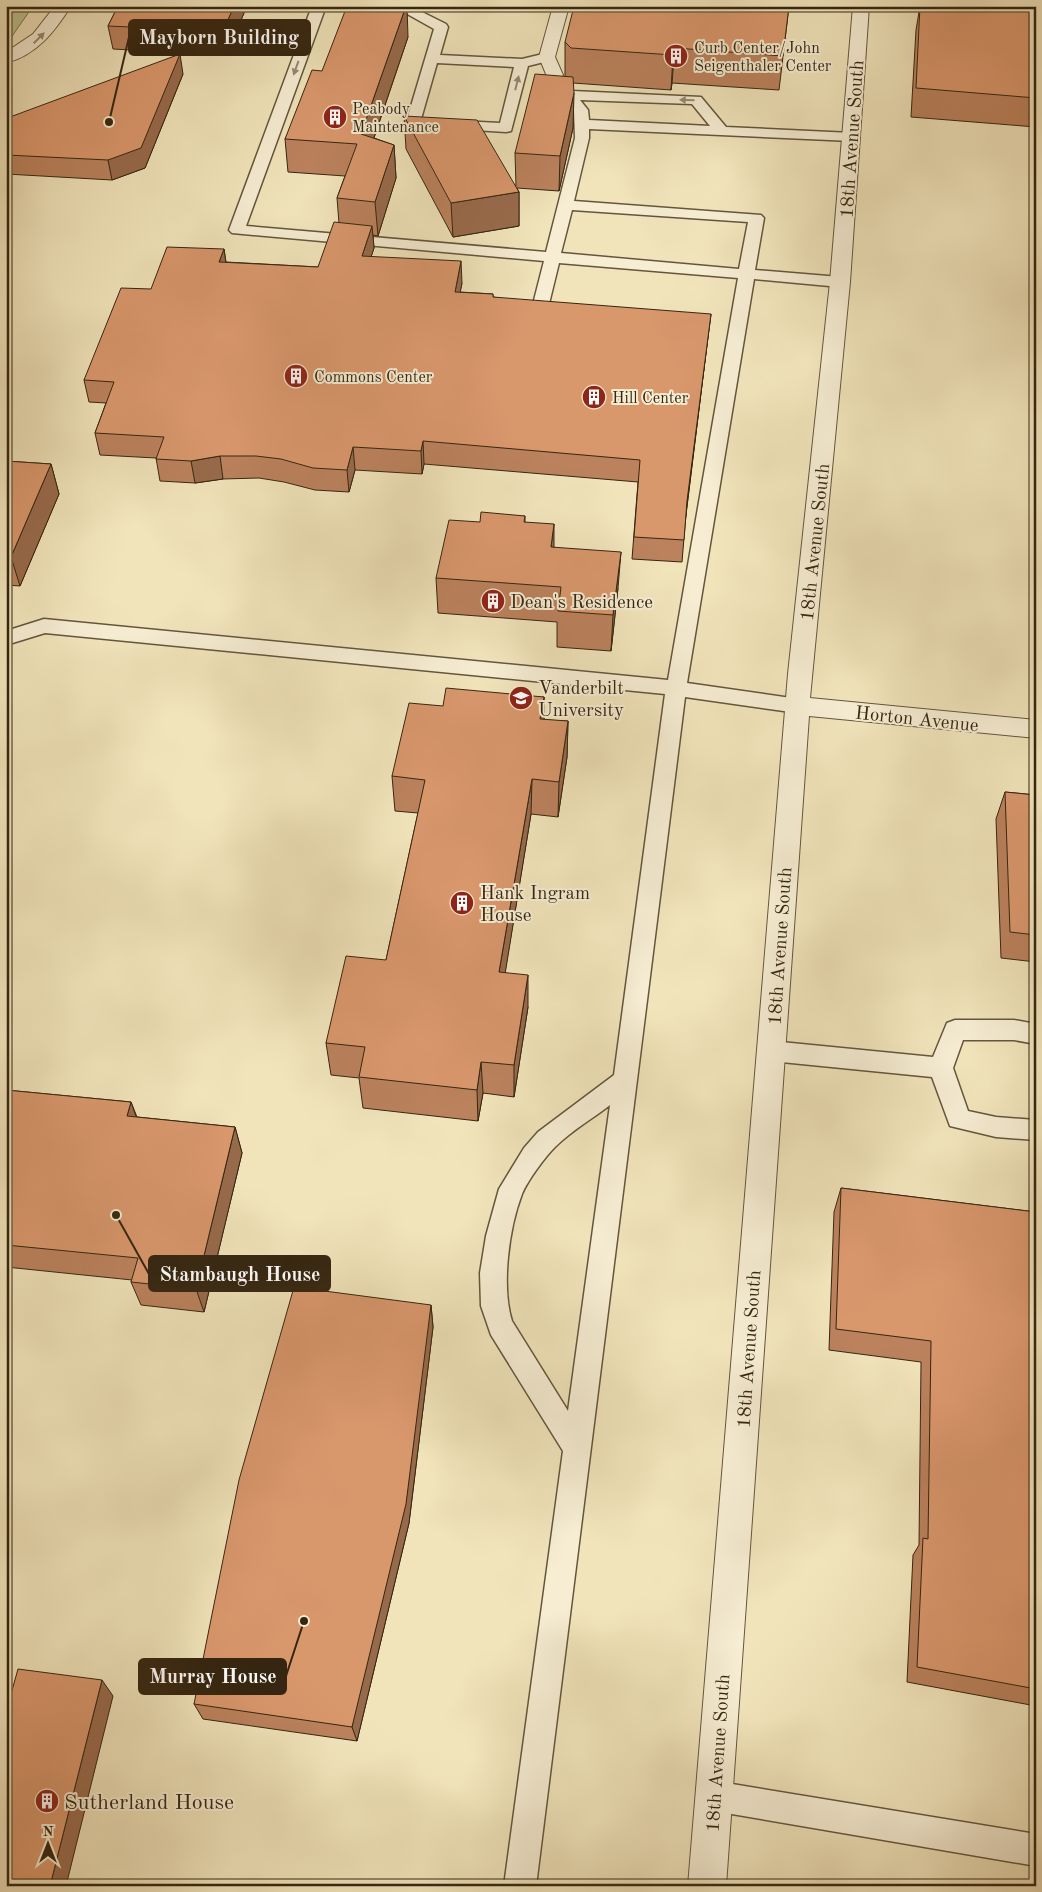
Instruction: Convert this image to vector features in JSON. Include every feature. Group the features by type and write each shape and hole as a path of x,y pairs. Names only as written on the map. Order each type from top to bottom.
{"street":[{"path":"6,58 31,46 46,31 63,6"},
{"path":"554,75 547,57 561,6"},
{"name":"18th Avenue South","path":"707,1886 798,706 840,282 861,6"},
{"name":"Horton Avenue","path":"798,706 1036,729"}],"lane":[{"path":"319,6 237,230 840,282"},
{"path":"399,6 441,27 412,123 506,128 522,64"},
{"path":"432,59 522,64 547,57"},
{"path":"539,312 582,138 581,110 554,75"},
{"path":"570,95 696,100 722,130"},
{"path":"582,124 852,136"},
{"path":"520,1886 676,689 756,218 566,205"},
{"path":"6,638 44,626 676,689 798,706"},
{"path":"1036,1034 1014,1030 955,1030 941,1068 959,1119 996,1127 1036,1130"},
{"path":"771,1051 941,1068"},
{"path":"578,1449 500,1326 494,1306 493,1273 499,1236 511,1189 533,1156 548,1139 626,1079"},
{"path":"714,1796 1036,1850"}],"green space":[{"path":"6,6 33,6 6,45"}],"building":[{"path":"118,6 234,6 223,31 108,26"},
{"path":"347,6 406,6 361,134 394,145 375,202 337,198 357,144 285,139 312,70 322,71"},
{"path":"574,6 789,6 783,56 675,48 673,55 571,48 565,42"},
{"path":"920,6 1036,6 1036,98 916,88"},
{"path":"180,54 141,148 108,160 6,155 6,116 10,117"},
{"path":"535,74 573,77 574,93 560,156 515,153"},
{"path":"404,116 477,120 519,192 451,203"},
{"path":"334,222 372,226 362,256 461,261 455,292 493,294 493,297 711,314 687,501 684,540 634,537 640,460 423,441 421,451 353,447 347,470 313,468 281,459 256,456 220,456 191,461 156,459 164,437 95,433 114,382 84,380 121,288 151,289 167,247 224,249 219,262 318,267"},
{"path":"6,461 51,464 11,557 6,556"},
{"path":"481,512 525,516 524,522 554,524 551,547 621,552 613,615 558,611 561,587 436,578 449,520 480,522"},
{"name":"Hank Ingram House","path":"446,688 544,697 540,719 568,721 559,782 532,779 499,972 528,975 514,1065 481,1062 477,1090 359,1077 365,1047 326,1043 346,956 386,960 425,780 392,776 409,703 443,706"},
{"path":"1005,792 1036,795 1036,935 1010,932"},
{"path":"6,1090 131,1102 127,1116 235,1127 196,1289 131,1282 138,1258 6,1245"},
{"path":"841,1188 1036,1212 1036,1689 917,1667 923,1538 928,1539 931,1341 836,1329"},
{"path":"294,1287 431,1305 406,1504 352,1727 194,1704 239,1480"},
{"name":"Sutherland House","path":"18,1669 102,1680 50,1886 6,1886 6,1701 9,1701"}],"place":[{"name":"Curb Center/John Seigenthaler Center","path":"676,56"},
{"name":"Peabody Maintenance","path":"335,117"},
{"name":"Mayborn Building","path":"109,122"},
{"name":"Commons Center","path":"296,376"},
{"name":"Hill Center","path":"594,397"},
{"name":"Dean's Residence","path":"493,601"},
{"name":"Vanderbilt University","path":"521,698"},
{"name":"Hank Ingram House","path":"462,903"},
{"name":"Stambaugh House","path":"116,1215"},
{"name":"Murray House","path":"304,1621"},
{"name":"Sutherland House","path":"47,1801"}]}
